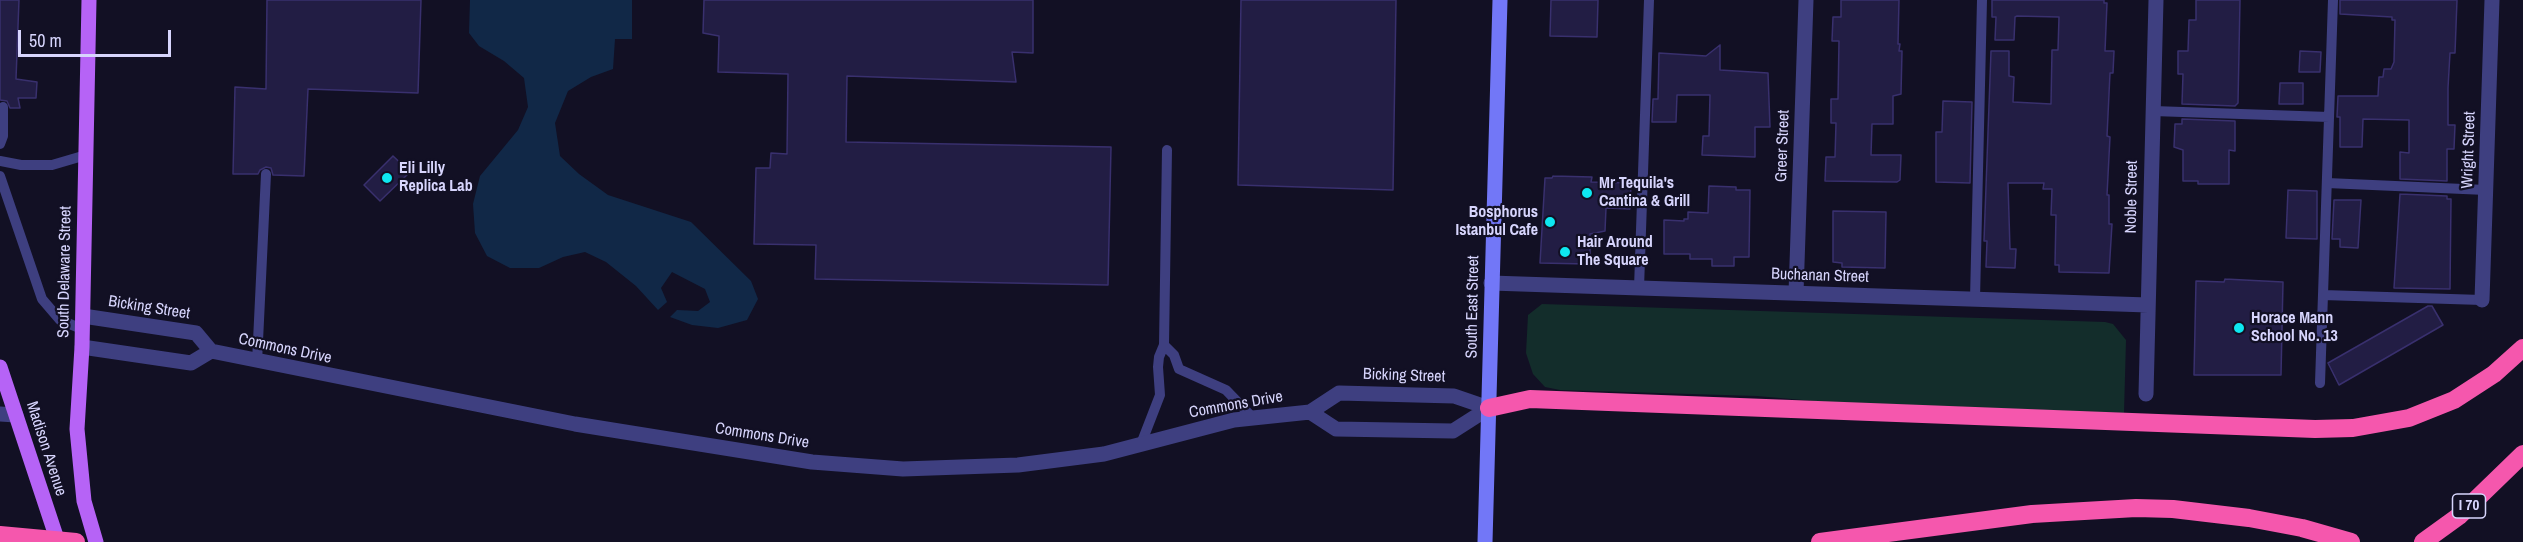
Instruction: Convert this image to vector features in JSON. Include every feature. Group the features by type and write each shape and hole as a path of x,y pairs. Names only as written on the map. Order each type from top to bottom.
{"highway":[{"path":"1489,408 1530,399 2315,429 2353,428 2409,418 2454,400 2494,374 2523,348"},
{"name":"I 70","path":"2423,542 2459,516 2523,454"},
{"path":"1820,542 2032,514 2100,509 2173,509 2249,518 2302,528 2350,542"},
{"path":"0,535 76,542"}],"main road":[{"name":"South Delaware Street","path":"89,0 82,347 77,429 84,501 96,542"},
{"name":"South East Street","path":"1485,538 1500,0"},
{"name":"Madison Avenue","path":"0,367 58,542"}],"street":[{"name":"Greer Street","path":"1797,293 1806,0"},
{"name":"Noble Street","path":"2146,394 2156,0"},
{"name":"Wright Street","path":"2482,300 2492,0"},
{"name":"Buchanan Street","path":"1491,283 2148,305"},
{"name":"Bicking Street","path":"82,323 196,333 211,351"},
{"path":"82,347 191,363 211,351"},
{"name":"Commons Drive","path":"211,351 575,424 845,466 903,470 1018,465 1104,454 1190,430 1252,417 1310,412"},
{"name":"Bicking Street","path":"1310,412 1339,393 1454,396 1489,408"},
{"path":"1310,412 1336,429 1453,431 1489,408"},
{"path":"0,414 16,415"}],"lane":[{"path":"1639,288 1648,0"},
{"path":"1975,299 1982,0"},
{"path":"2320,383 2333,0"},
{"path":"0,144 3,136 3,107"},
{"path":"2153,111 2329,117"},
{"path":"1142,444 1160,395 1159,357 1164,345 1167,150"},
{"path":"0,160 21,165 52,165 86,155"},
{"path":"257,362 266,174"},
{"name":"Bicking Street","path":"0,176 42,299 60,320 82,323"},
{"path":"2327,183 2486,190"},
{"path":"2323,294 2482,300"},
{"path":"1164,345 1174,355 1179,369 1226,390 1252,417"}],"green space":[{"path":"1542,304 2105,322 2113,324 2126,340 2124,413 1826,402 1757,396 1560,390 1545,387 1533,374 1526,353 1528,315"}],"water":[{"path":"470,0 632,0 632,39 615,39 613,69 591,77 568,91 555,123 560,156 579,174 608,195 691,222 751,281 758,299 747,320 718,328 692,325 670,317 677,310 698,311 710,302 705,289 672,272 661,288 667,302 658,310 636,286 606,262 585,252 563,257 539,268 510,268 487,256 475,233 473,204 480,176 518,130 528,107 524,78 504,61 479,46 469,33"}],"building":[{"path":"0,0 19,0 16,79 37,82 36,98 18,98 20,108 10,108 7,101 0,100"},
{"path":"267,0 421,0 418,93 308,89 304,176 273,175 271,168 266,167 258,174 233,174 235,87 266,89"},
{"path":"704,0 1033,0 1033,53 1012,52 1016,82 847,76 846,142 1111,147 1108,285 815,279 816,245 754,244 756,168 770,168 771,153 787,154 788,74 718,72 719,36 703,33"},
{"path":"1241,0 1396,0 1393,190 1238,185"},
{"path":"1551,0 1598,0 1597,37 1550,36"},
{"path":"1841,0 1899,0 1898,44 1900,44 1899,51 1902,51 1901,94 1893,96 1893,124 1872,124 1871,155 1901,155 1900,180 1897,182 1825,181 1826,157 1835,157 1836,123 1831,123 1831,99 1838,99 1839,41 1832,41 1833,17 1841,17"},
{"path":"1992,0 2104,0 2104,3 2107,3 2105,51 2114,51 2113,73 2110,73 2107,136 2110,137 2107,195 2109,195 2109,224 2112,224 2109,273 2059,272 2059,265 2055,265 2056,215 2051,215 2052,189 2043,189 2044,183 2008,183 2010,249 2016,249 2015,268 1986,267 1987,241 1984,241 1991,51 2009,51 2009,76 2014,77 2013,102 2051,104 2052,50 2058,50 2059,17 2017,16 2015,17 2014,40 1995,40 1996,17 1992,17"},
{"path":"2196,0 2240,0 2238,103 2235,106 2182,104 2183,74 2178,74 2178,51 2188,51 2189,20 2196,20"},
{"path":"2340,0 2457,0 2455,53 2450,53 2448,88 2448,125 2455,125 2454,149 2447,149 2447,181 2400,179 2400,152 2409,153 2409,120 2363,119 2362,147 2340,147 2340,117 2337,117 2338,96 2378,96 2379,77 2383,77 2384,69 2391,69 2394,62 2395,20 2392,20 2392,17 2340,14"},
{"path":"1720,45 1720,70 1768,73 1770,127 1755,127 1755,157 1702,155 1703,136 1709,136 1710,95 1677,95 1676,122 1652,122 1653,99 1658,99 1659,53 1706,56"},
{"path":"2300,51 2321,52 2320,72 2299,72"},
{"path":"2280,83 2303,83 2303,104 2279,104"},
{"path":"1943,101 1972,102 1970,183 1936,182 1936,132 1942,132"},
{"path":"2182,119 2235,121 2235,151 2229,150 2229,184 2198,184 2198,181 2183,181 2183,150 2174,147 2175,124 2182,124"},
{"name":"Eli Lilly Replica Lab","path":"393,156 410,172 380,201 364,185"},
{"path":"1553,176 1592,177 1591,182 1631,183 1630,209 1606,208 1605,231 1590,234 1590,260 1587,260 1587,264 1540,263 1545,178"},
{"path":"1709,186 1750,190 1749,257 1734,257 1734,266 1712,266 1712,259 1690,259 1690,254 1664,254 1664,220 1684,221 1688,219 1688,212 1708,213"},
{"path":"2288,190 2317,191 2317,239 2286,238"},
{"path":"2400,194 2447,196 2447,199 2451,199 2450,289 2394,288"},
{"path":"2334,200 2361,200 2358,248 2340,247 2340,239 2332,239"},
{"path":"1833,211 1886,212 1885,268 1842,267 1842,263 1833,262"},
{"name":"Horace Mann School No. 13","path":"2225,279 2283,282 2281,375 2194,375 2196,281 2224,282"},
{"path":"2428,306 2432,306 2443,325 2339,385 2328,363"}],"place":[{"name":"Eli Lilly Replica Lab","path":"387,178"},
{"name":"Mr Tequila's Cantina & Grill","path":"1587,193"},
{"name":"Bosphorus Istanbul Cafe","path":"1550,222"},
{"name":"Hair Around The Square","path":"1565,252"},
{"name":"Horace Mann School No. 13","path":"2239,328"}]}
